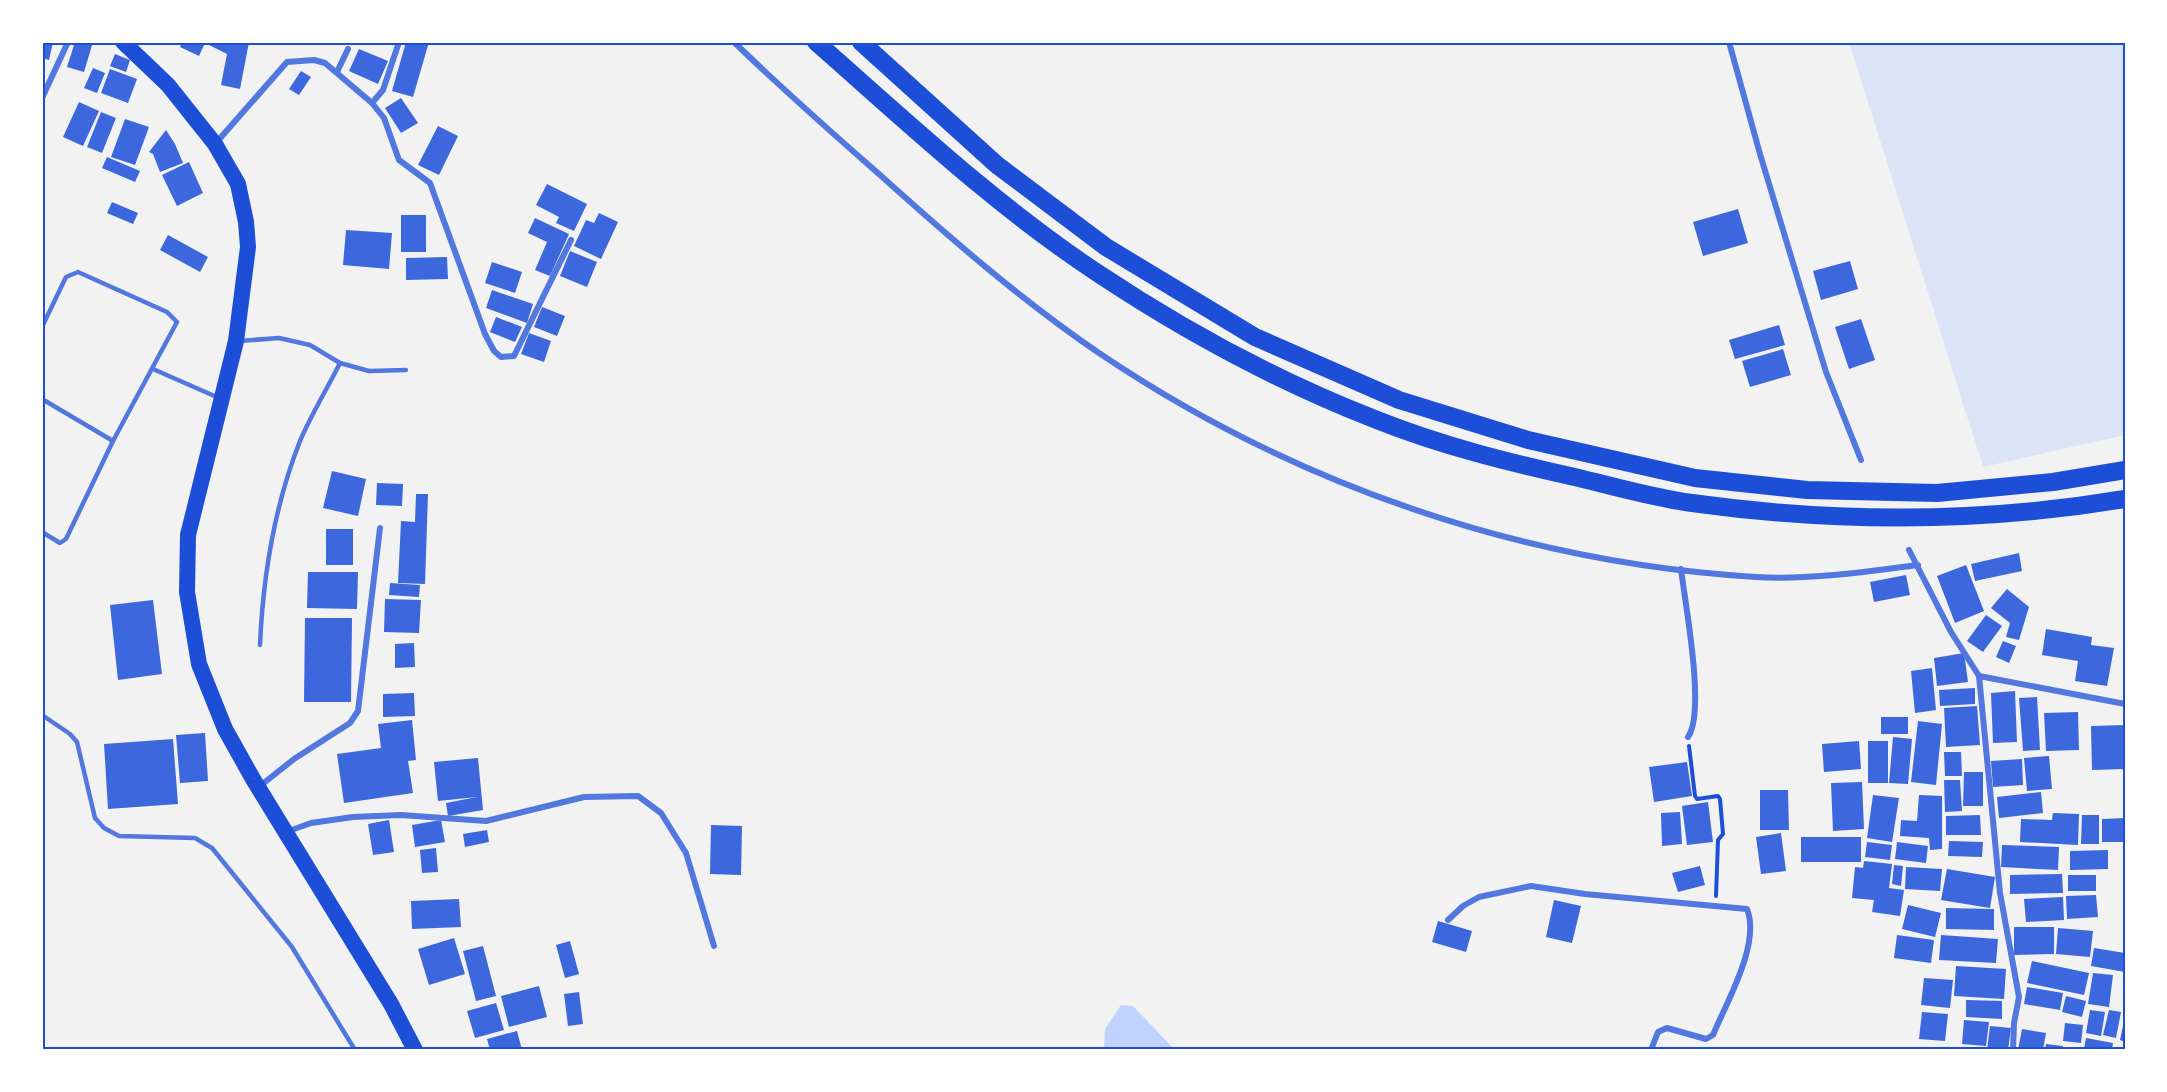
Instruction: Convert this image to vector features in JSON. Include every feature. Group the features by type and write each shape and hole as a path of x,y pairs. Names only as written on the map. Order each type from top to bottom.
{"highway":[{"path":"123,42 168,85 215,144 238,184 246,222 248,247 237,341 188,535 187,591 200,664 225,729 258,788 392,1004 415,1050"},
{"path":"816,42 978,183 1095,271 1253,365 1378,421 1511,463 1689,503 1826,517 1936,518 2060,510 2125,499"},
{"path":"861,42 997,165 1106,247 1255,338 1399,400 1528,440 1695,478 1807,490 1937,493 2053,482 2125,470"}],"street":[{"path":"42,98 68,42"},
{"path":"372,103 383,90 399,42"},
{"path":"734,42 1007,286 1097,352 1193,411 1324,476 1444,520 1551,550 1623,564 1758,577 1816,576 1918,566"},
{"path":"1729,42 1760,154 1826,372 1861,460"},
{"path":"337,72 348,49"},
{"path":"215,144 287,62 314,60 337,72 372,103 384,118 399,160 430,183 485,334 494,351 501,357 514,356 571,240"},
{"path":"258,788 294,759 350,723 358,711 380,528"},
{"path":"1909,550 1952,632 1979,676 2000,893 2019,997 2014,1023 2013,1050"},
{"path":"1681,569 1690,635 1695,705 1694,728 1688,737"},
{"path":"1979,676 2125,704"},
{"path":"286,832 311,823 353,817 401,815 486,821 584,797 638,796 661,813 686,853 714,946"},
{"path":"1448,920 1463,906 1479,897 1531,886 1585,894 1748,910 1748,931 1742,973 1713,1035 1706,1039 1667,1028 1658,1032 1650,1050"}],"lane":[{"path":"42,327 66,277 78,272 167,312 177,322 112,441 66,539 60,543 55,542 42,532"},
{"path":"237,341 279,338 310,345 340,363 369,371 406,370"},
{"path":"260,645 263,583 281,498 300,440 340,363"},
{"path":"153,369 221,399"},
{"path":"42,399 112,441"},
{"path":"42,716 70,734 77,742 95,818 104,828 119,836 195,838 212,848 292,947 355,1050"}],"path":[{"path":"1688,737 1695,797 1718,796 1720,799 1723,834 1718,840 1716,906"}],"shaded area":[{"path":"1849,42 2125,42 2125,435 1983,467"}],"water":[{"path":"1121,1005 1133,1006 1175,1050 1104,1050 1105,1029"}],"building":[{"path":"42,42 53,42 49,60 42,58"},
{"path":"75,42 93,42 84,72 67,67"},
{"path":"182,42 249,42 240,89 221,85 227,54 205,43 199,56 180,47"},
{"path":"406,42 429,42 413,97 392,91"},
{"path":"359,49 388,61 378,84 349,71"},
{"path":"115,54 130,60 126,72 110,66"},
{"path":"93,68 105,73 97,93 84,88"},
{"path":"110,69 137,79 128,103 101,93"},
{"path":"301,71 311,77 299,95 289,89"},
{"path":"401,98 418,123 401,133 385,108"},
{"path":"79,102 99,111 83,146 63,137"},
{"path":"101,112 116,118 102,153 87,147"},
{"path":"125,119 149,127 135,165 111,157"},
{"path":"438,126 458,136 439,175 418,165"},
{"path":"166,130 183,163 160,172 153,154 149,152"},
{"path":"107,157 140,171 135,182 102,168"},
{"path":"189,162 203,193 177,206 162,175"},
{"path":"547,184 587,204 574,231 556,223 559,217 536,205"},
{"path":"112,202 138,213 133,224 107,213"},
{"path":"1738,209 1748,243 1703,256 1693,222"},
{"path":"599,213 618,222 601,259 574,246 586,220 594,223"},
{"path":"401,215 426,215 426,252 401,252"},
{"path":"535,218 569,234 550,276 535,270 547,242 528,233"},
{"path":"346,230 392,233 389,269 343,265"},
{"path":"168,235 208,257 200,272 160,250"},
{"path":"570,251 597,262 587,287 560,276"},
{"path":"447,257 448,279 406,280 406,258"},
{"path":"1850,261 1858,289 1821,300 1813,271"},
{"path":"492,262 522,272 515,293 485,283"},
{"path":"492,290 533,304 527,323 486,308"},
{"path":"542,307 565,316 557,336 534,327"},
{"path":"496,317 522,327 515,342 490,332"},
{"path":"1861,319 1875,360 1849,369 1835,327"},
{"path":"1779,325 1785,345 1735,359 1729,340"},
{"path":"529,333 551,341 544,362 521,354"},
{"path":"1783,349 1791,375 1750,387 1742,361"},
{"path":"332,471 366,479 358,516 323,508"},
{"path":"377,483 403,484 402,506 376,505"},
{"path":"416,494 428,494 425,584 398,583 401,521 415,522"},
{"path":"326,529 353,529 353,565 326,565"},
{"path":"2019,553 2022,571 1975,581 1971,564"},
{"path":"1966,565 1984,611 1955,623 1937,576"},
{"path":"308,572 358,572 357,609 307,608"},
{"path":"1906,575 1910,595 1874,602 1870,582"},
{"path":"390,583 420,585 419,597 389,595"},
{"path":"2007,589 2029,607 2019,640 2006,637 2010,623 1991,608"},
{"path":"385,599 421,600 419,633 384,632"},
{"path":"153,600 162,674 118,680 110,605"},
{"path":"1986,615 2002,626 1983,652 1967,641"},
{"path":"305,618 352,618 351,702 304,702"},
{"path":"2046,629 2092,637 2091,645 2114,648 2107,686 2075,681 2078,661 2042,655"},
{"path":"2003,641 2016,646 2009,663 1996,657"},
{"path":"414,643 415,667 395,668 395,644"},
{"path":"1964,653 1968,682 1937,686 1934,658"},
{"path":"1932,668 1936,710 1915,713 1911,671"},
{"path":"1975,688 1975,704 1940,706 1939,690"},
{"path":"2015,691 2017,742 1993,743 1991,693"},
{"path":"414,693 415,716 383,717 383,694"},
{"path":"2037,697 2040,750 2023,751 2019,698"},
{"path":"1977,706 1980,745 1946,747 1944,708"},
{"path":"2078,712 2079,750 2046,751 2044,713"},
{"path":"1881,717 1908,717 1908,734 1881,734"},
{"path":"412,720 416,760 408,761 413,793 344,803 337,754 381,748 378,724"},
{"path":"1918,721 1942,724 1936,785 1911,782"},
{"path":"2125,725 2125,769 2092,770 2091,726"},
{"path":"205,733 208,781 180,783 176,735"},
{"path":"1893,737 1912,739 1908,784 1889,783"},
{"path":"173,739 178,804 108,809 104,744"},
{"path":"1859,741 1861,769 1824,772 1822,744"},
{"path":"1868,741 1888,741 1888,783 1868,783"},
{"path":"1944,752 1961,752 1962,776 1945,776"},
{"path":"2049,756 2052,789 2027,791 2024,758"},
{"path":"478,758 483,810 448,816 446,803 477,797 438,801 434,762"},
{"path":"2022,759 2023,785 1993,787 1991,761"},
{"path":"1687,762 1692,796 1654,802 1649,767"},
{"path":"1964,772 1983,772 1983,806 1963,806"},
{"path":"1944,780 1960,780 1962,811 1945,812"},
{"path":"1862,782 1864,829 1833,831 1831,783"},
{"path":"1760,790 1788,790 1789,830 1760,830"},
{"path":"2041,792 2043,813 1999,818 1997,797"},
{"path":"1873,795 1899,798 1892,842 1867,838"},
{"path":"1919,795 1942,796 1942,849 1930,850 1929,838 1900,836 1901,820 1917,821"},
{"path":"1708,802 1713,842 1687,845 1682,806"},
{"path":"1680,812 1682,844 1662,846 1661,813"},
{"path":"2053,813 2079,814 2078,845 2020,842 2021,819 2052,820"},
{"path":"1980,815 1981,835 1946,835 1946,816"},
{"path":"2082,815 2099,815 2099,844 2081,844"},
{"path":"2125,818 2125,842 2102,842 2102,819"},
{"path":"389,820 394,852 373,855 368,824"},
{"path":"441,820 445,842 415,847 412,825"},
{"path":"711,825 742,826 741,875 710,874"},
{"path":"487,830 489,842 465,847 463,834"},
{"path":"1781,833 1786,871 1761,874 1756,837"},
{"path":"1801,837 1861,837 1861,862 1801,862"},
{"path":"1949,841 1983,842 1982,857 1948,856"},
{"path":"1867,842 1892,845 1890,860 1865,857"},
{"path":"1897,842 1928,846 1926,863 1895,859"},
{"path":"2002,845 2059,847 2058,870 2001,867"},
{"path":"436,848 438,872 422,873 420,850"},
{"path":"2108,850 2108,869 2070,870 2070,851"},
{"path":"1864,861 1892,864 1889,888 1904,890 1900,916 1872,912 1874,900 1852,898 1855,867 1863,868"},
{"path":"1894,865 1903,866 1901,886 1892,884"},
{"path":"1700,866 1705,885 1678,892 1672,873"},
{"path":"1906,867 1942,869 1940,891 1905,889"},
{"path":"1947,869 1995,877 1990,908 1941,900"},
{"path":"2062,874 2063,893 2010,894 2010,875"},
{"path":"2068,875 2096,875 2096,891 2068,891"},
{"path":"2096,895 2098,917 2067,919 2066,896"},
{"path":"2063,897 2064,920 2026,922 2024,899"},
{"path":"459,899 461,927 412,929 411,901"},
{"path":"1554,900 1581,906 1572,943 1546,937"},
{"path":"1908,905 1941,913 1935,937 1902,929"},
{"path":"1946,908 1994,909 1994,930 1946,929"},
{"path":"1438,921 1472,931 1466,952 1432,942"},
{"path":"2014,927 2054,927 2054,954 2014,955"},
{"path":"2058,928 2093,931 2090,957 2056,954"},
{"path":"1897,935 1934,940 1931,963 1894,958"},
{"path":"1941,935 1998,939 1996,963 1939,960"},
{"path":"454,938 465,974 429,985 418,949"},
{"path":"570,941 579,974 565,978 556,945"},
{"path":"483,946 496,996 476,1001 463,951"},
{"path":"2094,948 2125,953 2125,972 2091,966"},
{"path":"2032,961 2089,973 2084,995 2027,983"},
{"path":"1956,966 2006,969 2004,999 1954,996"},
{"path":"2093,973 2113,975 2109,1007 2088,1004"},
{"path":"1924,978 1953,980 1950,1008 1921,1005"},
{"path":"539,986 547,1017 509,1027 501,996"},
{"path":"2027,987 2063,993 2060,1010 2024,1004"},
{"path":"579,992 583,1024 568,1026 564,994"},
{"path":"2066,996 2086,1001 2082,1017 2062,1012"},
{"path":"1966,1000 2002,1001 2002,1019 1966,1017"},
{"path":"496,1003 504,1030 475,1038 467,1011"},
{"path":"2090,1010 2105,1012 2101,1036 2086,1033"},
{"path":"2109,1010 2121,1012 2116,1038 2103,1035"},
{"path":"1922,1012 1948,1014 1945,1041 1919,1039"},
{"path":"1964,1020 1989,1022 1986,1046 1962,1044"},
{"path":"2125,1021 2125,1042 2120,1040"},
{"path":"2065,1023 2083,1025 2081,1043 2063,1041"},
{"path":"1990,1026 2011,1028 2008,1050 1987,1050"},
{"path":"2022,1029 2046,1033 2043,1050 2018,1050"},
{"path":"517,1031 522,1050 490,1050 487,1039"},
{"path":"2086,1038 2113,1043 2112,1050 2084,1049"},
{"path":"2046,1044 2063,1046 2062,1050 2045,1050"}]}
